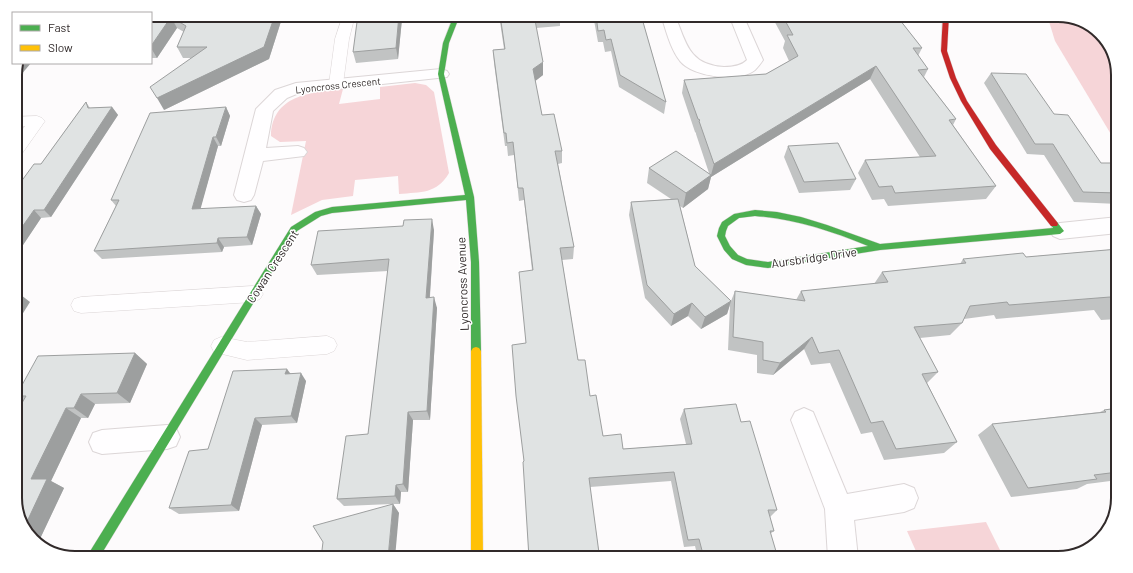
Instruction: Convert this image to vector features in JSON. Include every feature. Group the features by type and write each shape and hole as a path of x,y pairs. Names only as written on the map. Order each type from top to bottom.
{"street":[{"name":"Lyoncross Avenue","path":"454,22 446,43 441,74 470,198 475,262 477,551"},
{"path":"671,22 685,57 693,64 709,71 737,70 749,66 755,60 739,22"},
{"path":"946,22 944,53 957,91 991,143 1060,230"},
{"name":"Lyoncross Crescent","path":"244,195 255,155 265,108 281,94 296,88 441,74"},
{"path":"255,155 298,152"},
{"name":"Cowan Crescent","path":"98,551 166,436 294,229 318,214 332,210 470,198"},
{"name":"Aursbridge Drive","path":"880,248 828,227 765,214 735,217 725,224 721,236 727,248 735,257 746,262 768,265 880,248 1111,226"},
{"path":"804,420 840,509 843,551"},
{"path":"102,442 166,436"},
{"path":"840,509 904,498"}],"lane":[{"path":"336,84 342,39 347,22"},
{"path":"22,122 37,121 22,141"},
{"path":"81,305 253,294"},
{"path":"221,346 247,351 327,345"}],"shaded area":[{"path":"1049,22 1065,22 1081,27 1093,35 1106,52 1111,71 1111,134 1055,41"},
{"path":"415,83 426,85 434,92 449,173 444,180 439,185 428,191 399,194 398,176 355,180 353,196 322,200 291,215 306,141 280,142 271,136 273,122 278,112 295,98 306,94 343,89 339,104 380,99 380,87"},
{"path":"986,522 1000,551 916,551 907,531"}],"building":[{"path":"152,22 168,22 152,45"},
{"path":"179,22 273,22 264,47 157,98 150,87 207,47 177,47 186,26"},
{"path":"357,22 398,22 396,48 353,52"},
{"path":"501,22 535,22 543,62 533,69 542,115 554,114 562,151 555,151 574,247 560,248 578,360 585,360 590,396 596,395 603,436 621,434 623,449 692,444 684,409 736,404 741,422 750,421 777,510 768,510 774,531 770,531 776,551 702,551 699,539 688,540 674,472 589,478 599,551 529,551 524,461 516,396 512,345 526,343 519,272 533,270 523,188 518,188 513,142 507,143 506,133 504,133 493,50 505,49"},
{"path":"597,22 643,22 666,102 620,75 611,39 606,40 604,30 598,31"},
{"path":"786,22 902,22 922,48 913,48 928,69 918,70 956,119 949,120 996,186 895,193 892,186 879,187 865,160 936,156 876,66 714,164 699,121 700,120 698,119 684,80 766,74 798,56 787,35 793,35"},
{"path":"991,73 1026,74 1054,114 1068,115 1101,163 1111,163 1111,193 1083,192 1053,144 1035,144"},
{"path":"86,102 88,108 112,107 44,210 34,210 22,227 22,180 34,164 41,164"},
{"path":"226,107 216,137 213,137 192,209 256,206 247,237 218,238 217,243 94,251 119,200 111,200 150,113"},
{"path":"838,143 856,179 804,182 788,146"},
{"path":"676,151 711,175 686,193 649,168"},
{"path":"678,199 695,266 731,301 705,317 692,303 674,314 647,285 631,202"},
{"path":"432,219 426,298 434,297 427,411 408,412 403,484 396,485 395,496 337,499 346,436 368,434 389,259 311,265 318,231 403,226 404,220"},
{"path":"1111,250 1111,298 1110,297 1009,305 1007,302 970,306 962,323 914,327 938,372 922,374 957,442 896,449 883,421 871,423 839,350 819,353 812,337 780,363 763,360 763,342 733,337 735,291 805,301 801,291 888,282 882,272 966,263 963,259 1023,253 1026,257"},
{"path":"135,353 117,393 81,394 74,408 66,408 31,479 47,479 27,521 22,502 22,403 26,396 22,396 22,385 38,356"},
{"path":"287,369 285,374 301,373 291,416 255,418 231,505 169,508 189,451 208,449 233,371"},
{"path":"1111,409 1111,473 1094,475 1097,479 1028,488 992,424 1106,412 1104,410"},
{"path":"393,504 389,551 322,551 323,542 313,526"}],"traffic: fast":[{"path":"454,22 446,43 441,74 470,197 475,262 476,351"},
{"path":"97,551 294,229 318,214 332,210 470,197"},
{"path":"880,247 847,234 801,220 777,215 755,213 737,216 725,224 721,236 727,248 735,257 746,262 768,265 880,247 1060,231 1054,224"}],"traffic: slow":[{"path":"476,351 477,551"}],"traffic: jam":[{"path":"946,22 944,51 953,78 964,101 993,147 1054,224"}]}
